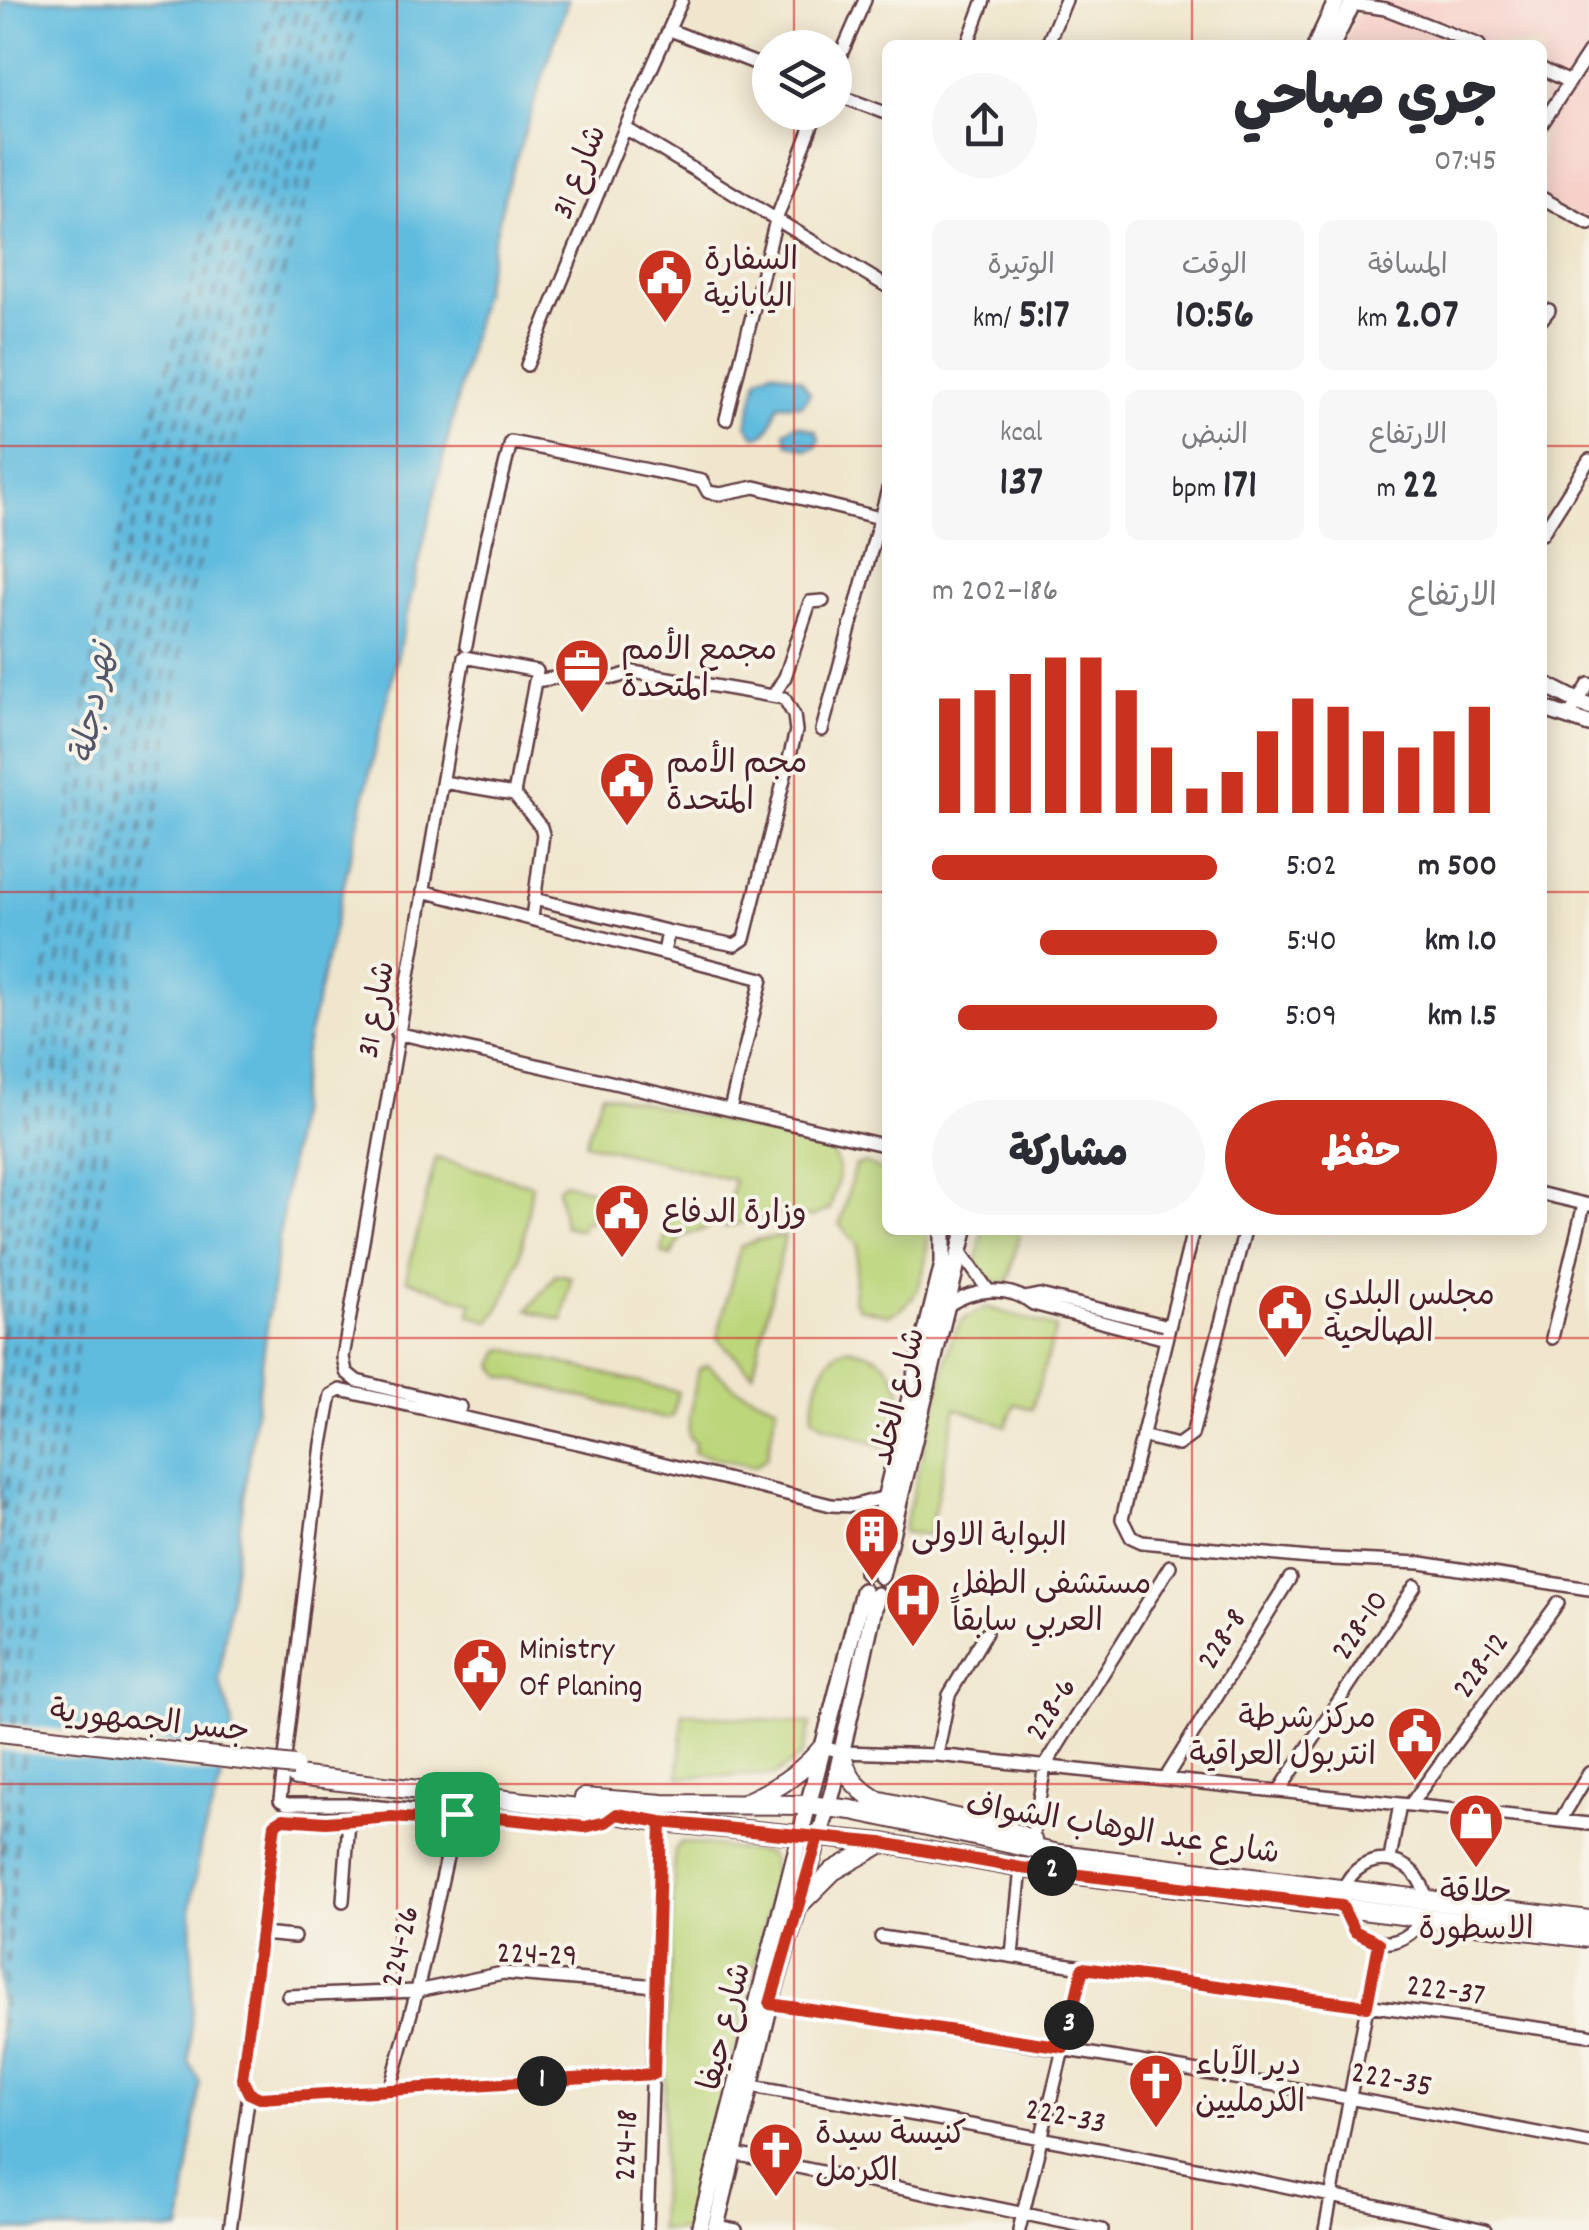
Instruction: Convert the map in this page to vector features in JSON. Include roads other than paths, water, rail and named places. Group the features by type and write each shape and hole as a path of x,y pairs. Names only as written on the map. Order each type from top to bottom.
{"main road":[{"path":"1320,40 1347,2"},
{"path":"1334,40 1347,2"},
{"path":"1547,687 1583,705"},
{"path":"1547,710 1589,724"},
{"name":"شارع الخلد","path":"943,1235 943,1264 922,1375 874,1574 886,1497 922,1375 947,1306 964,1235"},
{"path":"870,1593 842,1752 828,1808 809,1836 808,1806 870,1593"},
{"name":"جسر الجمهورية","path":"0,1732 295,1771"},
{"name":"جسر الجمهورية","path":"0,1742 588,1804"},
{"path":"737,1807 793,1777 823,1748"},
{"path":"842,1752 850,1777 876,1800 1004,1829 1059,1854"},
{"name":"شارع عبد الوهاب الشواف","path":"588,1804 828,1808 1059,1854 1589,1938"},
{"name":"شارع عبد الوهاب الشواف","path":"588,1804 661,1822 882,1843 1021,1868 1343,1898"},
{"name":"شارع حيفا","path":"715,2228 797,1907 809,1836"},
{"name":"شارع حيفا","path":"698,2230 809,1836"},
{"path":"797,1907 833,1871 882,1843"},
{"name":"شارع عبد الوهاب الشواف","path":"1425,1909 1589,1920"}],"street":[{"name":"شارع 31","path":"527,365 624,128 682,0"},
{"path":"852,30 865,0"},
{"path":"969,40 984,0"},
{"path":"1049,40 1066,0"},
{"path":"1347,2 1386,8 1466,40"},
{"path":"670,30 752,62"},
{"path":"1547,116 1589,52"},
{"path":"1547,72 1570,82"},
{"path":"852,100 882,112"},
{"path":"624,128 882,283"},
{"path":"726,419 776,220 810,130"},
{"path":"1547,201 1589,224"},
{"name":"شارع 31","path":"461,1407 357,1381 346,1372 343,1358 465,651 511,442 702,481 708,492 720,494 755,487 880,518"},
{"path":"1547,526 1589,460"},
{"path":"822,730 881,541 882,511"},
{"path":"774,696 780,690 810,602 822,601"},
{"path":"465,651 536,671 514,794"},
{"path":"534,899 735,945 744,938 796,731 790,707 784,698 774,696 633,672 614,678 588,673 535,681"},
{"path":"1568,717 1583,705 1589,684"},
{"path":"443,782 514,794 542,827 532,918"},
{"path":"422,891 762,979 730,1109"},
{"path":"664,953 666,937 671,932"},
{"path":"397,1033 882,1145"},
{"path":"1547,1195 1587,1205 1552,1338"},
{"path":"1193,1235 1122,1520 1128,1534 1136,1540 1308,1558 1421,1563 1589,1589"},
{"path":"1142,1436 1178,1444 1192,1435 1244,1235"},
{"path":"960,1251 988,1290"},
{"path":"947,1306 988,1290 1025,1298 1033,1304 1167,1332"},
{"path":"456,1818 348,1804 288,1804 278,1794 322,1444 329,1399 334,1392 340,1390 609,1450 831,1505 852,1506 886,1497"},
{"name":"228-6","path":"1032,1839 1045,1766 1170,1566"},
{"name":"228-8","path":"1165,1779 1290,1578"},
{"name":"228-10","path":"1279,1791 1415,1586"},
{"name":"228-12","path":"1405,1804 1558,1604"},
{"path":"938,1756 949,1695 986,1633"},
{"path":"823,1748 1045,1766 1589,1824"},
{"path":"1560,1820 1589,1773"},
{"path":"1390,1860 1405,1804"},
{"path":"230,2230 249,2093 242,2079 274,1828 283,1819 309,1822 392,1817 585,1827 606,1822 617,1814"},
{"name":"224-26","path":"390,2090 456,1818"},
{"path":"343,1901 348,1820"},
{"name":"224-18","path":"648,2230 661,1822"},
{"path":"1375,1860 1390,1860 1404,1864 1416,1874 1424,1886 1425,1909 1406,1938 1379,1943 1354,1931 1343,1898 1350,1876 1361,1866 1375,1860"},
{"path":"1012,1955 1021,1868"},
{"path":"262,1934 294,1937"},
{"name":"222-37","path":"881,1937 1083,1968 1589,2035"},
{"path":"1325,2230 1379,1943"},
{"path":"1019,2230 1083,1968"},
{"name":"224-29","path":"288,1996 417,1991 503,1973 658,1986"},
{"name":"222-35","path":"770,2004 1064,2047 1589,2143"},
{"path":"249,2093 260,2098 654,2074"},
{"name":"222-33","path":"752,2086 1042,2136 1332,2194 1485,2230"},
{"path":"734,2154 1102,2230"},
{"path":"715,2228 736,2230"}],"water":[{"name":"نهر دجلة","path":"2,0 568,0 506,190 304,1055 219,1680 233,1723 232,1748 201,1842 191,1906 193,1992 189,2062 200,2082 181,2230 0,2230"},
{"path":"772,370 801,379 810,393 802,405 779,404 769,429 755,436 747,425 758,378"},
{"path":"796,424 816,431 817,446 808,450 787,443 785,431"}],"place":[{"name":"السفارة اليابانية","path":"665,325"},
{"name":"مجمع الأمم المتحدة","path":"582,715"},
{"name":"مجم الأمم المتحدة","path":"627,828"},
{"name":"وزارة الدفاع","path":"622,1260"},
{"name":"مجلس البلدي الصالحية","path":"1285,1360"},
{"name":"البوابة الاولى","path":"872,1583"},
{"name":"مستشفى الطفل العربي سابقاً","path":"913,1649"},
{"name":"Ministry Of Planing","path":"480,1714"},
{"name":"مركز شرطة انتربول العراقية","path":"1415,1783"},
{"name":"حلاقة الاسطورة","path":"1476,1870"},
{"name":"دير الآباء الكرمليين","path":"1156,2130"},
{"name":"كنيسة سيدة الكرمل","path":"776,2199"}]}
